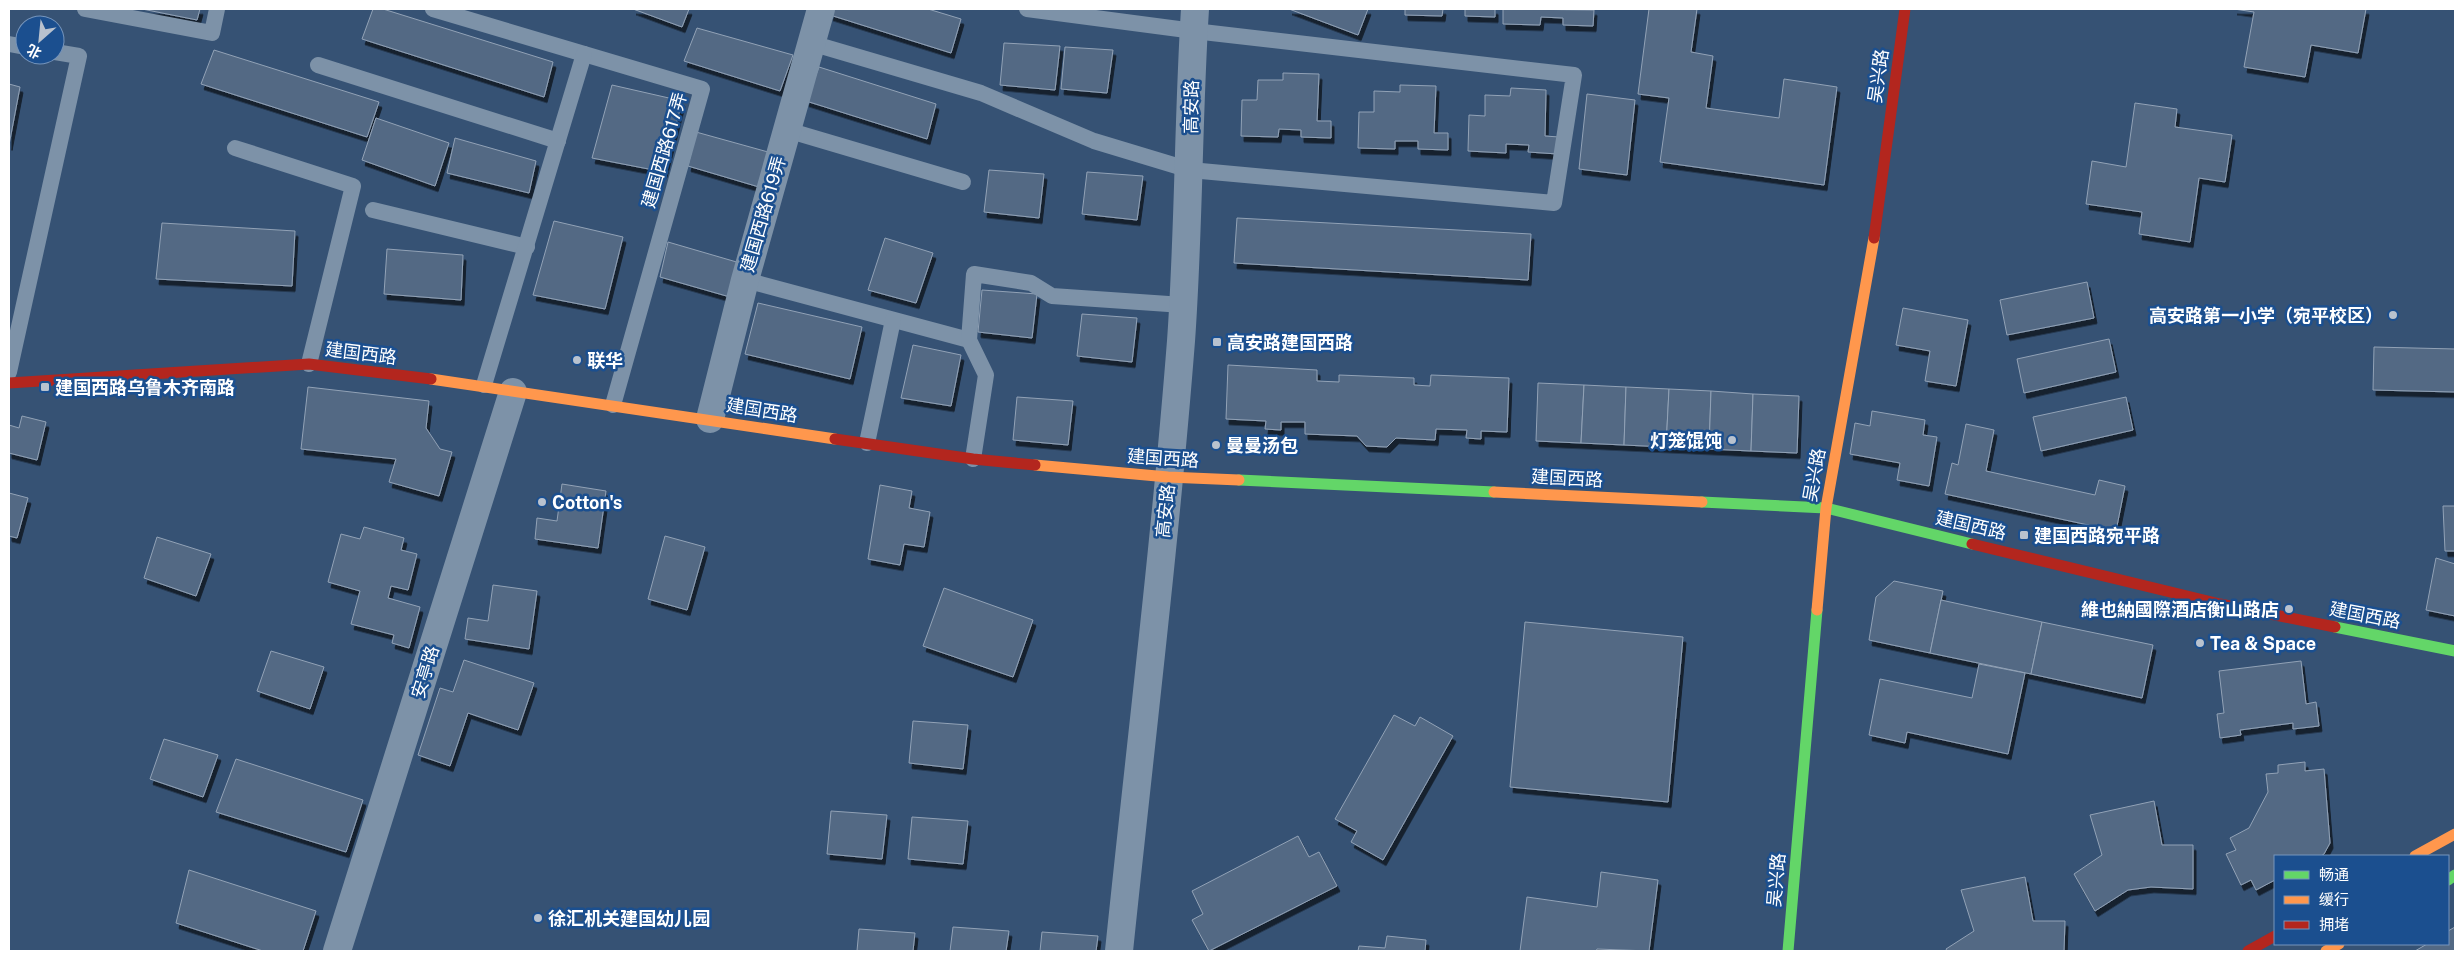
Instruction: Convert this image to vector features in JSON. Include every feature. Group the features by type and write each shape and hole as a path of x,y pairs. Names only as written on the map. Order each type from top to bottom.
{"street":[{"name":"建国西路619弄","path":"710,420 745,280 821,9"},
{"name":"吴兴路","path":"1788,951 1826,508 1876,226 1905,9"},
{"name":"高安路","path":"1119,951 1168,477 1183,305 1190,170 1189,97 1195,20"},
{"name":"建国西路","path":"9,383 309,364 484,385 513,392 614,405 973,459 1168,477 1826,508 2220,604 2455,651"},
{"name":"安亭路","path":"337,951 513,392"},
{"path":"2418,855 2455,834"},
{"path":"2248,951 2274,937"},
{"path":"2326,951 2337,945"}],"lane":[{"path":"85,9 212,33 217,9"},
{"name":"建国西路617弄","path":"433,9 702,89 614,405"},
{"path":"812,43 981,93 1094,140 1190,170 1554,203 1574,75 1195,20 1027,9"},
{"path":"9,372 78,56 65,54"},
{"path":"484,385 584,54"},
{"path":"318,65 558,141"},
{"path":"787,130 963,182"},
{"path":"236,148 353,186 309,364"},
{"path":"373,210 526,246"},
{"path":"973,459 986,375 969,340 974,274 1031,283 1052,296 1183,305"},
{"path":"745,280 969,340"},
{"path":"867,443 893,320"}],"building":[{"path":"142,9 200,9 197,20"},
{"path":"373,9 383,9 553,62 544,97 362,39"},
{"path":"633,9 689,9 682,27"},
{"path":"833,9 928,9 961,19 951,53 830,15"},
{"path":"1289,9 1368,9 1358,35"},
{"path":"1405,9 1443,9 1442,16 1405,15"},
{"path":"1465,9 1495,9 1495,17 1465,16"},
{"path":"1503,9 1594,10 1593,26 1563,25 1563,18 1541,17 1540,25 1503,24"},
{"path":"1649,9 1697,9 1691,52 1713,56 1706,108 1779,118 1784,79 1837,87 1824,185 1660,162 1669,98 1638,94"},
{"path":"2234,9 2366,9 2358,53 2311,45 2305,77 2244,67 2254,12"},
{"path":"697,28 793,55 780,91 684,61"},
{"path":"1004,43 1060,46 1055,90 1000,85"},
{"path":"1065,47 1113,50 1107,93 1061,89"},
{"path":"214,50 379,102 367,137 201,84"},
{"path":"819,67 936,104 927,139 806,101"},
{"path":"1283,73 1319,74 1317,121 1331,121 1331,138 1301,137 1301,130 1279,129 1278,137 1241,136 1242,100 1257,100 1258,80 1283,80"},
{"path":"9,84 20,87 9,145"},
{"path":"612,85 682,101 664,172 592,158"},
{"path":"1400,85 1436,86 1434,133 1448,133 1448,150 1418,149 1418,141 1395,141 1395,149 1358,148 1359,112 1374,112 1374,91 1400,92"},
{"path":"1511,88 1546,90 1545,136 1559,137 1558,154 1528,152 1529,145 1506,144 1506,153 1468,151 1469,115 1485,116 1485,95 1510,96"},
{"path":"1587,94 1635,100 1627,175 1579,169"},
{"path":"2135,103 2177,109 2175,127 2232,135 2225,182 2199,178 2190,242 2139,234 2142,212 2086,204 2092,161 2126,167"},
{"path":"376,118 449,143 435,186 362,160"},
{"path":"696,132 768,152 759,187 688,166"},
{"path":"455,138 536,161 529,193 447,173"},
{"path":"989,170 1044,174 1039,218 984,212"},
{"path":"1087,172 1143,176 1137,220 1082,214"},
{"path":"1237,218 1531,234 1528,280 1234,263"},
{"path":"554,221 623,237 605,309 533,295"},
{"path":"162,223 295,231 292,286 156,279"},
{"path":"885,238 933,253 916,303 868,290"},
{"path":"668,242 740,263 730,297 660,277"},
{"path":"387,249 463,255 461,300 384,294"},
{"path":"2087,282 2094,318 2007,335 2000,300"},
{"path":"982,290 1037,294 1032,338 978,332"},
{"path":"758,303 862,327 850,379 745,354"},
{"path":"1903,308 1968,320 1956,386 1925,381 1930,351 1896,345"},
{"path":"1082,314 1137,318 1132,362 1077,356"},
{"path":"2109,339 2116,372 2024,393 2017,359"},
{"path":"913,345 961,355 951,406 901,398"},
{"path":"2374,347 2455,349 2455,392 2373,390"},
{"path":"1228,365 1317,370 1317,381 1339,382 1339,375 1414,378 1414,385 1430,386 1431,375 1509,378 1507,432 1481,431 1481,439 1466,438 1467,430 1436,429 1435,440 1396,438 1387,447 1366,446 1357,436 1305,434 1305,422 1281,422 1281,430 1265,429 1266,421 1226,419"},
{"path":"1538,383 1584,385 1581,443 1536,441"},
{"path":"1584,385 1626,387 1624,445 1581,443"},
{"path":"308,387 429,401 426,428 440,449 452,452 439,496 389,482 396,459 301,449"},
{"path":"1626,387 1669,389 1666,447 1624,445"},
{"path":"1669,389 1711,391 1709,449 1666,447"},
{"path":"1711,391 1753,394 1751,451 1709,449"},
{"path":"1753,394 1799,396 1797,453 1751,451"},
{"path":"1017,397 1073,401 1068,445 1013,440"},
{"path":"2126,397 2133,430 2041,451 2033,417"},
{"path":"1872,411 1925,420 1923,435 1937,437 1929,486 1897,480 1900,463 1850,454 1855,423 1870,426"},
{"path":"22,416 46,422 37,460 9,453 9,425 19,428"},
{"path":"1966,424 1994,430 1986,471 2095,495 2099,480 2125,486 2116,531 1945,494 1952,463 1958,465"},
{"path":"562,484 606,491 598,548 535,539 537,518 557,521"},
{"path":"880,485 912,491 909,508 930,512 924,547 904,544 900,565 868,559"},
{"path":"9,493 28,498 17,538 9,536"},
{"path":"2443,506 2455,506 2455,551 2445,551"},
{"path":"364,527 404,538 401,550 417,554 408,590 391,586 388,598 420,607 409,648 392,643 394,635 351,624 360,591 328,582 341,534 360,539"},
{"path":"665,536 705,547 687,610 648,599"},
{"path":"157,537 211,554 196,596 144,578"},
{"path":"2436,558 2455,564 2455,616 2426,610"},
{"path":"1894,581 1943,591 1930,653 1869,640 1876,597"},
{"path":"493,585 537,591 529,649 465,639 468,618 488,621"},
{"path":"944,588 1033,620 1013,677 923,646"},
{"path":"1941,600 2042,622 2031,674 1930,653"},
{"path":"1525,622 1683,637 1668,802 1510,787"},
{"path":"2042,622 2153,645 2142,698 2031,674"},
{"path":"271,651 324,667 310,709 257,691"},
{"path":"464,660 534,683 518,730 468,713 450,766 418,755 440,688 453,692"},
{"path":"2301,661 2306,704 2316,702 2319,726 2293,729 2293,723 2240,730 2241,735 2220,738 2217,714 2224,713 2219,671"},
{"path":"1979,664 2025,673 2008,754 1907,732 1905,743 1869,735 1880,679 1972,698"},
{"path":"1394,715 1415,726 1420,717 1453,736 1383,860 1351,842 1357,831 1335,819"},
{"path":"913,721 968,725 963,769 909,763"},
{"path":"164,739 218,755 203,797 150,779"},
{"path":"236,759 363,800 346,852 216,812"},
{"path":"2305,762 2305,771 2324,769 2330,843 2322,855 2274,855 2274,881 2256,890 2251,880 2241,885 2226,854 2236,850 2230,838 2249,828 2268,792 2266,774 2278,773 2278,765"},
{"path":"2154,801 2162,845 2193,845 2193,889 2151,887 2128,890 2095,911 2074,874 2102,855 2090,815"},
{"path":"831,811 887,815 882,859 827,854"},
{"path":"912,817 968,821 963,864 908,859"},
{"path":"1298,836 1309,857 1319,852 1337,886 1209,951 1192,920 1203,914 1192,891"},
{"path":"189,870 316,911 303,951 263,951 176,923"},
{"path":"1601,872 1658,880 1649,951 1597,949 1596,951 1520,951 1527,897 1597,907"},
{"path":"2025,877 2033,921 2065,921 2064,951 1947,951 1946,949 1974,931 1961,890"},
{"path":"953,927 1009,931 1006,951 950,951"},
{"path":"2455,927 2455,951 2415,951 2425,945 2449,945 2449,930"},
{"path":"859,929 915,933 913,951 857,951"},
{"path":"1042,932 1098,936 1096,951 1040,951"},
{"path":"1387,936 1426,940 1425,951 1358,951 1359,946 1385,948"}],"traffic: fast":[{"path":"1239,480 1494,492"},
{"path":"1702,502 1826,508 1972,544"},
{"path":"1788,951 1817,610"},
{"path":"2335,627 2455,651"},
{"path":"2449,879 2455,875"}],"traffic: slow":[{"path":"1817,610 1826,508 1874,238"},
{"path":"431,379 835,439"},
{"path":"1035,465 1168,477 1239,480"},
{"path":"1494,492 1702,502"},
{"path":"2417,855 2455,834"},
{"path":"2326,951 2337,945"}],"traffic: jam":[{"path":"1874,238 1905,9"},
{"path":"9,383 309,364 431,379"},
{"path":"835,439 973,459 1035,465"},
{"path":"1972,544 2220,604 2335,627"},
{"path":"2248,951 2274,937"}],"place":[{"name":"高安路第一小学（宛平校区）","path":"2393,315"},
{"name":"高安路建国西路","path":"1217,342"},
{"name":"联华","path":"577,360"},
{"name":"建国西路乌鲁木齐南路","path":"45,387"},
{"name":"灯笼馄饨","path":"1732,440"},
{"name":"曼曼汤包","path":"1216,445"},
{"name":"Cotton's","path":"542,502"},
{"name":"建国西路宛平路","path":"2024,535"},
{"name":"維也納國際酒店衡山路店","path":"2289,609"},
{"name":"Tea & Space","path":"2200,643"},
{"name":"徐汇机关建国幼儿园","path":"538,918"}]}
